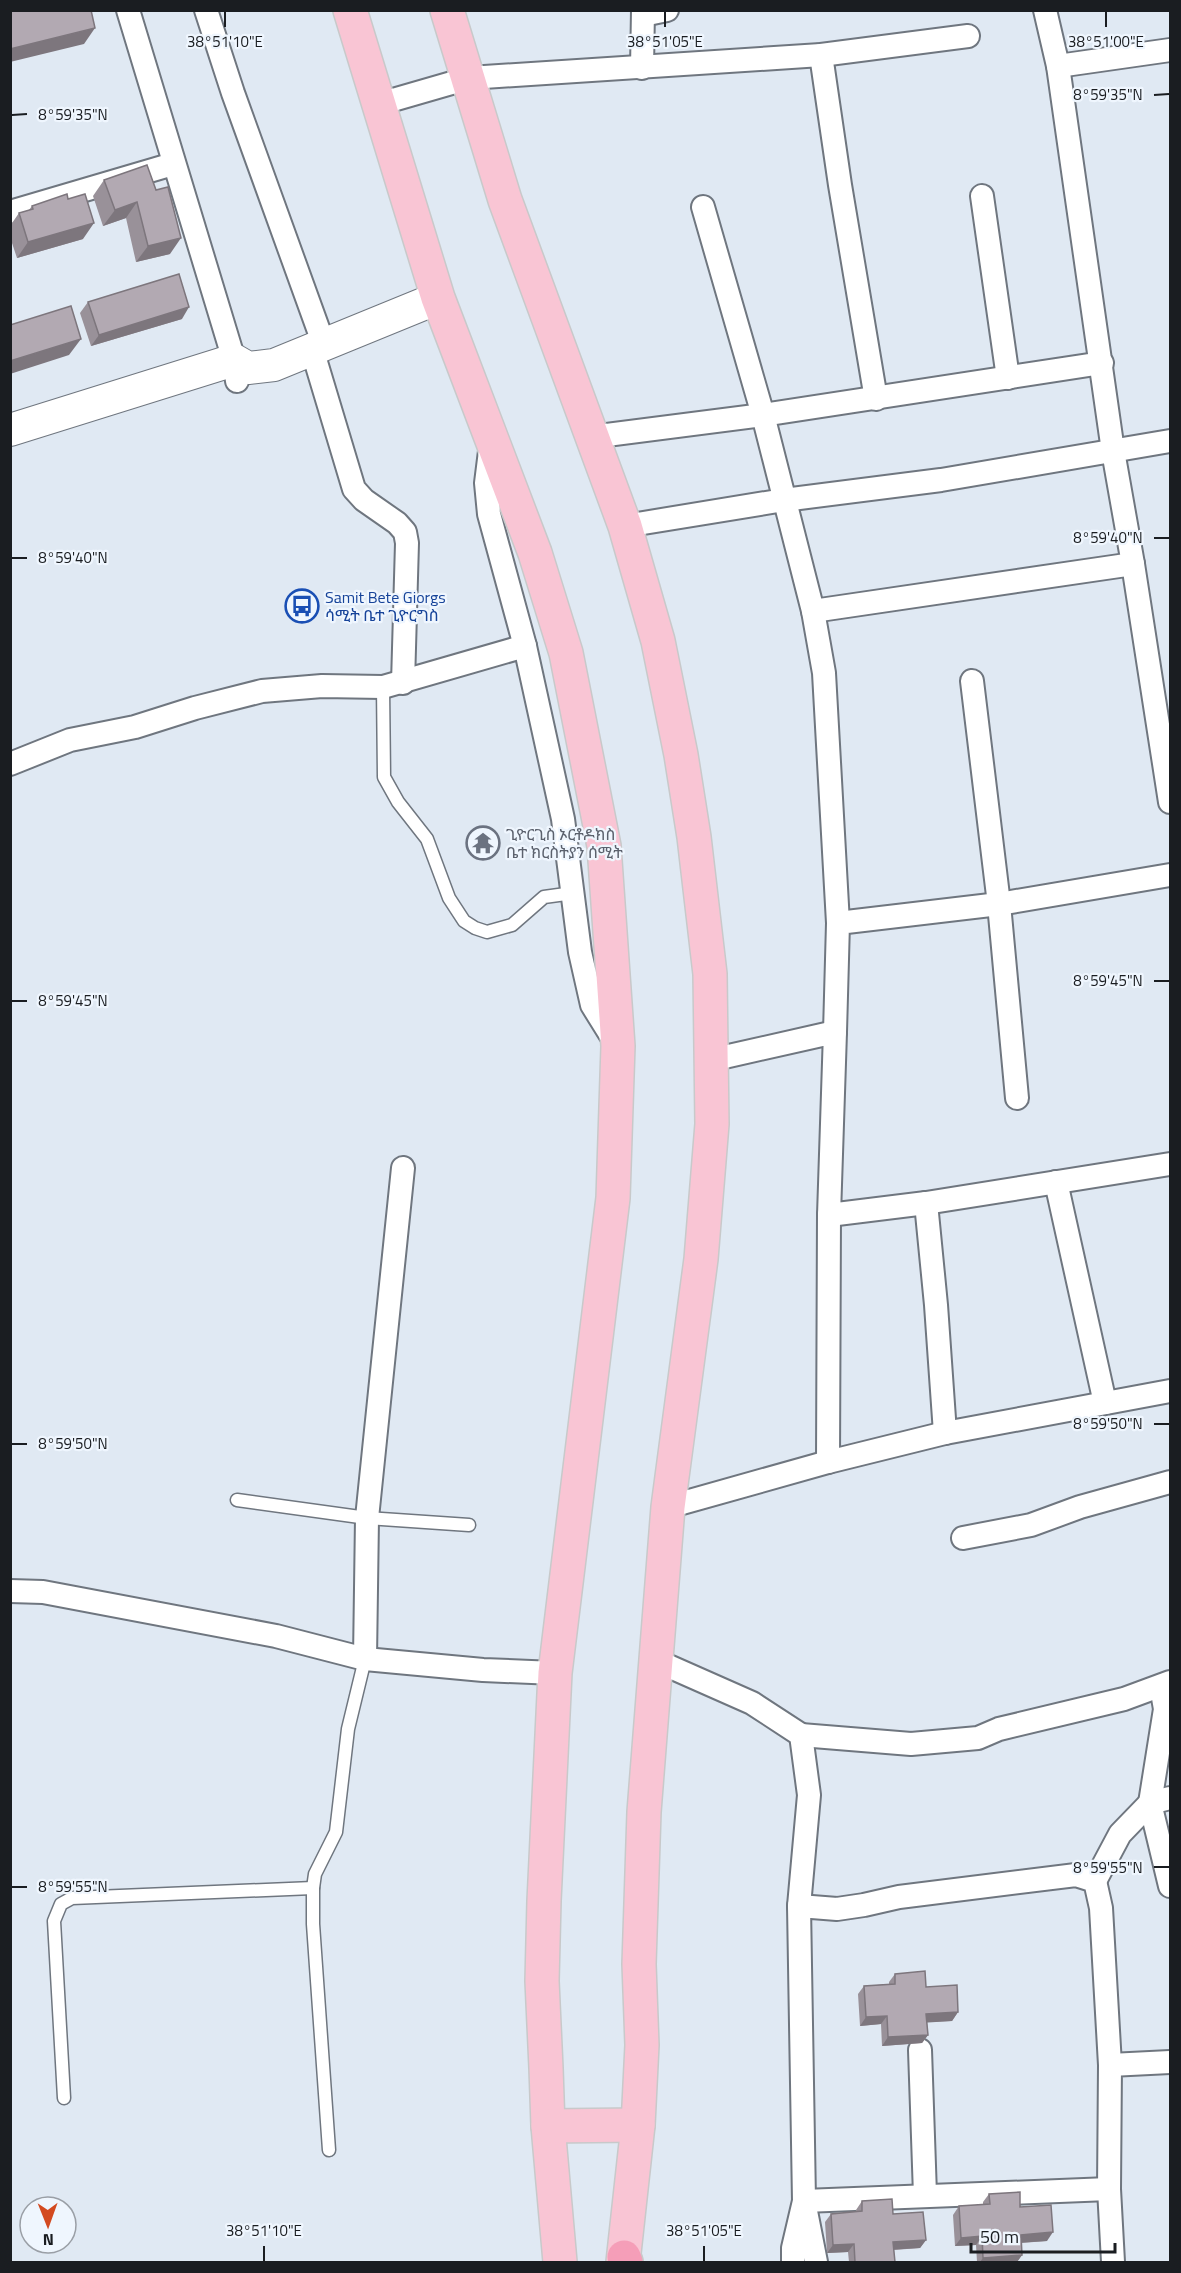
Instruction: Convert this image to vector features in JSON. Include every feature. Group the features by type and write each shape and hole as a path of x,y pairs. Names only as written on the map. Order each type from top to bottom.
{"main road":[{"path":"350,10 438,298 535,553 566,653 604,846 618,1046 613,1198 555,1673 546,1836 542,1981 548,2126 560,2262"},
{"path":"447,10 505,200 625,526 658,641 681,755 705,915 710,974 712,1124 701,1259 668,1507 644,1812 639,1964 642,2045 638,2125 624,2260"},
{"path":"548,2126 638,2125"}],"street":[{"path":"128,10 173,164 240,370"},
{"path":"206,10 318,347 354,489 364,500 397,523 405,532 407,543 393,685"},
{"path":"642,68 643,13 667,10"},
{"path":"1044,10 1058,66 1113,451 1170,802"},
{"path":"379,104 469,78 821,55 968,36"},
{"path":"1058,66 1170,50"},
{"path":"821,55 876,399"},
{"path":"10,212 173,164"},
{"path":"982,196 1008,378"},
{"path":"703,207 763,415 813,611 824,673 838,923 829,1215 828,1462"},
{"path":"10,430 240,370 274,365 438,298"},
{"path":"591,437 876,399 1102,363"},
{"path":"10,449 240,370"},
{"path":"491,438 486,483 489,514 525,646 563,819 580,952 592,1005 618,1046"},
{"path":"625,526 784,501 941,480 1170,441"},
{"path":"813,611 1133,564"},
{"path":"10,764 70,740 135,727 195,708 262,691 322,686 393,685 525,646"},
{"path":"972,681 999,904 1017,1098"},
{"path":"838,923 999,904 1170,875"},
{"path":"711,1059 835,1032"},
{"path":"829,1215 926,1203 1170,1164"},
{"path":"365,1659 368,1518 403,1168"},
{"path":"1056,1182 1105,1403"},
{"path":"926,1203 945,1433"},
{"path":"668,1507 828,1462 945,1433 1170,1391"},
{"path":"963,1538 1031,1525 1080,1507 1170,1482"},
{"path":"10,1591 43,1592 276,1636 365,1659 483,1670 555,1673"},
{"path":"657,1661 752,1703 801,1735 911,1744 978,1738 999,1729 1109,1704 1166,1684 1160,1801 1170,1886"},
{"path":"801,1735 809,1795 799,1906 804,2200 816,2262"},
{"path":"1113,2262 1108,2189 1110,2065 1101,1908 1095,1881 1120,1834 1160,1801"},
{"path":"799,1906 837,1909 899,1897 1076,1875 1095,1881"},
{"path":"920,2050 925,2195"},
{"path":"1110,2065 1170,2062"},
{"path":"804,2200 1108,2189"},
{"path":"793,2262 793,2248 804,2200"}],"lane":[{"path":"393,685 384,777 398,802 427,839 449,898 464,921 487,932 512,925 544,897 573,893"},
{"path":"237,1500 368,1518 470,1525"},
{"path":"329,2150 313,1923 313,1888 315,1874 336,1832 348,1729 365,1659"},
{"path":"64,2098 54,1921 60,1904 72,1898 313,1888"}],"building":[{"path":"15,10 91,10 95,28 10,49 10,12"},
{"path":"147,165 156,190 168,187 181,238 148,246 137,202 115,210 104,180"},
{"path":"67,194 68,199 85,194 94,223 28,242 19,213"},
{"path":"179,274 189,307 99,335 88,302"},
{"path":"71,306 81,339 10,361 10,325"},
{"path":"925,1971 926,1987 957,1985 958,2012 926,2014 928,2035 888,2037 887,2016 866,2017 864,1986 895,1984 895,1974"},
{"path":"1020,2192 1020,2207 1051,2205 1053,2232 1021,2235 1022,2255 983,2258 982,2236 961,2238 959,2206 990,2204 989,2194"},
{"path":"892,2199 893,2214 923,2212 926,2240 893,2242 895,2262 855,2262 854,2244 833,2245 831,2214 862,2211 862,2201"}],"place":[{"name":"Samit Bete Giorgs ሳሚት ቤተ ጊዮርግስ","path":"302,606"},
{"name":"ጊዮርጊስ ኦርቶዶክስ ቤተ ክርስትያን ሰሚት","path":"483,843"}]}
